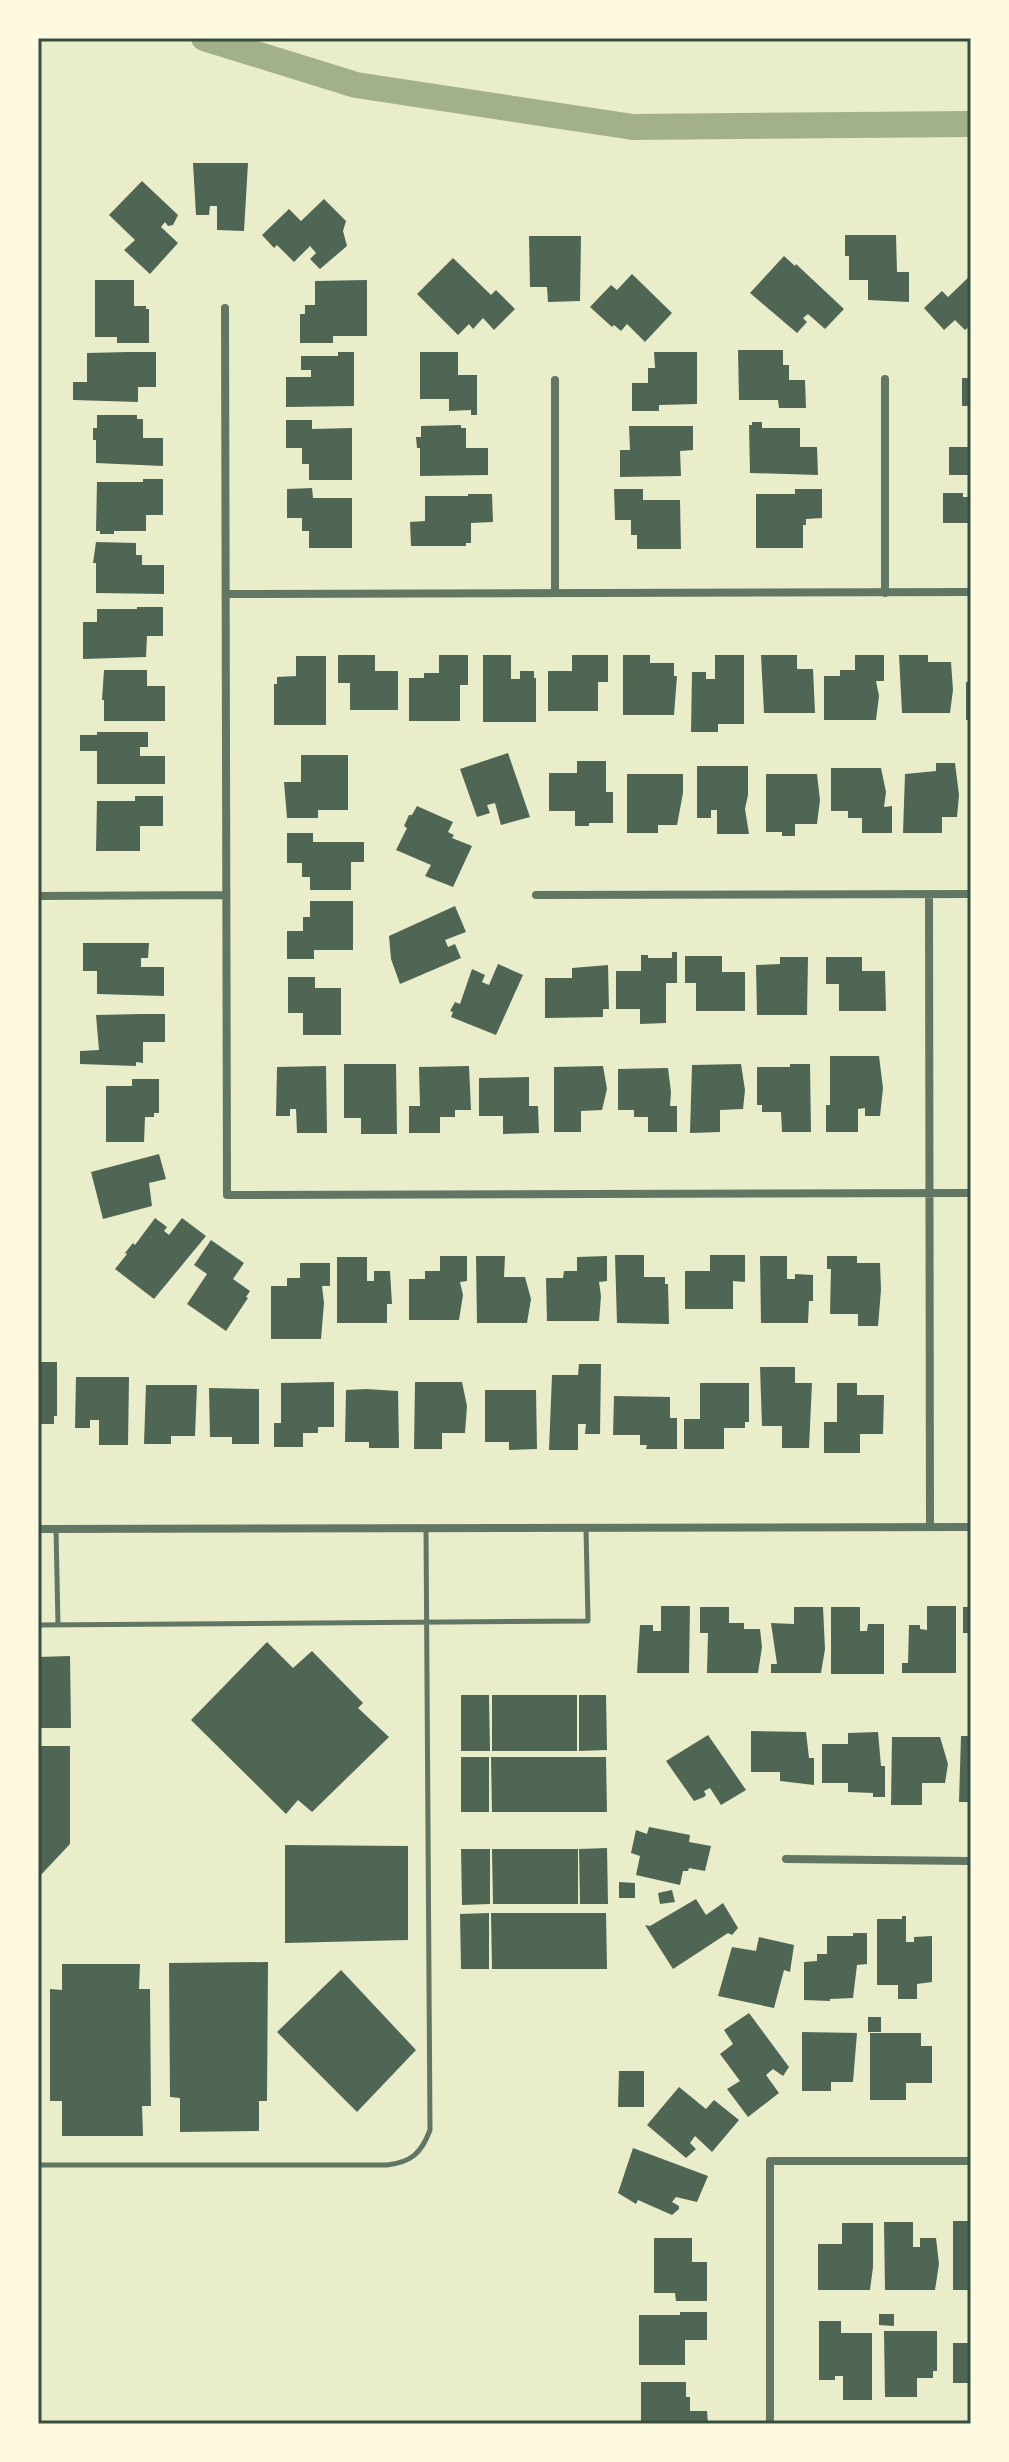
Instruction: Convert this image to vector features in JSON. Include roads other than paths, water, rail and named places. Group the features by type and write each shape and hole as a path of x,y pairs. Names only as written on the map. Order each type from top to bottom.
{"street":[{"path":"225,308 227,1195 971,1193"},
{"path":"885,379 885,593"},
{"path":"555,380 555,593"},
{"path":"226,594 971,592"},
{"path":"929,894 930,1527"},
{"path":"536,895 971,894"},
{"path":"38,896 226,895"},
{"path":"38,1529 971,1527"},
{"path":"786,1859 971,1861"},
{"path":"770,2424 770,2161 971,2161"}],"lane":[{"path":"38,2165 387,2165 403,2163 416,2156 430,2130 426,1528"},
{"path":"38,1625 588,1621 586,1528"},
{"path":"56,1529 58,1625"}],"waterway":[{"path":"204,38 356,85 633,127 971,124"}]}
